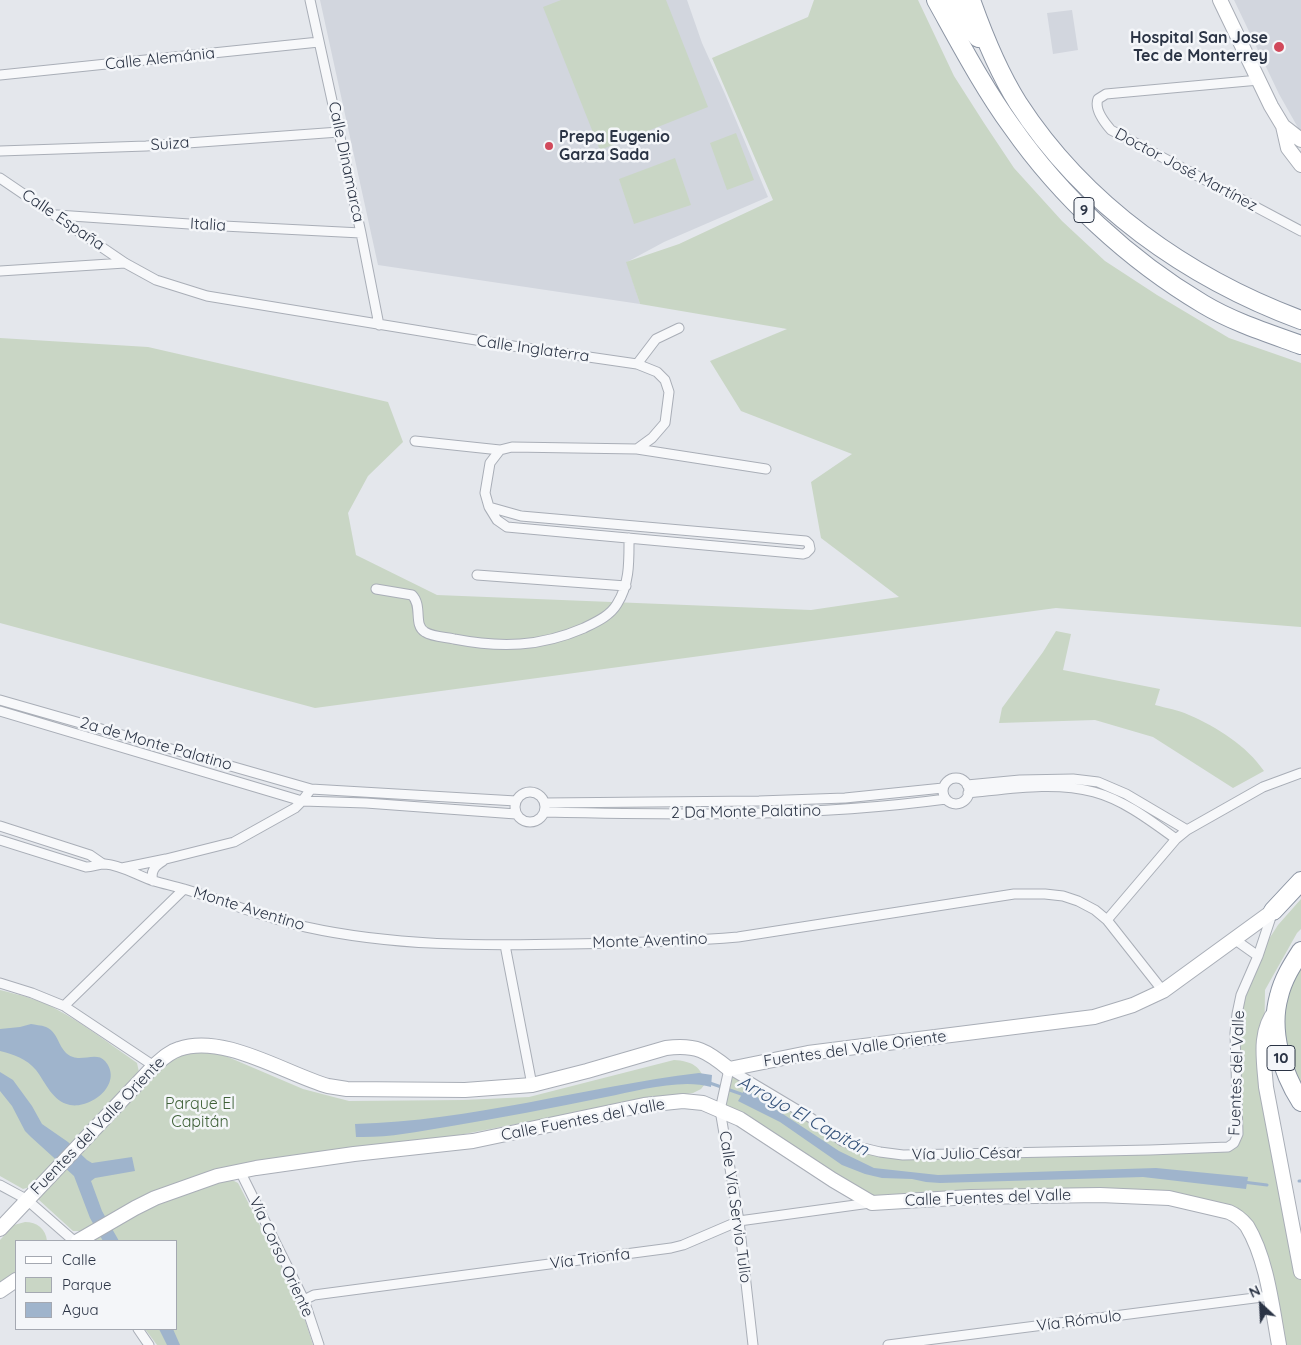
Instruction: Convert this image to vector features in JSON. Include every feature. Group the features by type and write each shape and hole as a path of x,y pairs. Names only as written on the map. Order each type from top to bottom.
{"highway":[{"name":"9","path":"936,0 985,86 1012,127 1059,184 1114,239 1161,276 1204,305 1256,329 1301,345"},
{"path":"954,0 958,9 999,66"},
{"name":"9","path":"971,0 999,66 1017,102 1049,146 1090,190 1130,226 1168,254 1220,285 1270,309 1301,320"},
{"path":"1273,911 1301,881"},
{"path":"1276,1010 1279,995 1287,974 1301,951"},
{"name":"10","path":"1276,1010 1277,1031 1283,1065 1290,1084 1301,1102"}],"street":[{"name":"Calle Dinamarca","path":"310,0 379,325"},
{"path":"1220,0 1271,106 1284,126 1301,140"},
{"name":"Calle Alemánia","path":"0,75 319,42"},
{"name":"Doctor José Martínez","path":"1259,80 1106,94 1098,99 1096,104 1097,109 1111,130 1301,231"},
{"path":"1284,126 1288,148 1301,165"},
{"name":"Suiza","path":"0,151 146,146 339,132"},
{"name":"Calle España","path":"0,178 125,263"},
{"path":"0,186 10,184"},
{"name":"Italia","path":"56,215 361,233"},
{"path":"0,272 125,263"},
{"name":"Calle Inglaterra","path":"125,263 156,280 207,296 379,325 637,364 657,372 665,380 669,392 664,423 652,438 637,449"},
{"path":"637,364 656,339 679,328"},
{"path":"415,441 500,450 512,446 637,449 766,469"},
{"path":"489,507 521,516 806,542 810,546 809,551 804,554 508,527 497,520 489,507 485,493 490,463 500,450"},
{"path":"376,589 412,595 418,604 419,626 423,631 431,634 468,642 523,645 543,642 559,638 593,624 608,615 618,604 626,586 629,538"},
{"path":"478,574 626,586"},
{"name":"2a de Monte Palatino","path":"0,700 311,789"},
{"name":"2a de Monte Palatino","path":"0,711 302,802"},
{"path":"1107,920 1176,838 1263,787 1301,773"},
{"path":"954,778 962,780 968,789 964,800 957,804 946,800 942,792 947,781 954,778"},
{"path":"968,789 1020,780 1073,779 1098,782 1133,798 1187,830"},
{"path":"968,789 1068,787 1095,792 1130,808 1176,838"},
{"name":"2 Da Monte Palatino","path":"545,808 845,798 943,788"},
{"path":"122,868 234,842 292,810 302,802 311,789 516,801"},
{"path":"302,802 366,803 516,814 521,819 530,823 539,820 545,808 540,796 532,792 522,794 516,801 516,814"},
{"name":"2 Da Monte Palatino","path":"545,808 757,814 845,810 946,800"},
{"name":"Monte Aventino","path":"0,826 90,855 103,864"},
{"name":"Monte Aventino","path":"0,840 86,867 103,864 122,868 152,881 304,926 397,942 505,945 645,942 738,937 1014,894 1063,896 1095,910 1107,920 1163,992"},
{"path":"152,881 151,876 154,868 166,859"},
{"path":"64,1006 184,889"},
{"name":"Fuentes del Valle Oriente","path":"0,1228 154,1066 170,1053 189,1046 204,1045 223,1048 328,1086 347,1089 465,1090 532,1085 666,1048 677,1047 690,1047 702,1050 729,1069 808,1053 1094,1017 1133,1005 1163,992 1273,911"},
{"name":"Fuentes del Valle","path":"1228,1147 1234,1143 1238,1134 1235,1032 1237,1014 1242,995 1258,956 1273,911"},
{"path":"1234,940 1258,956"},
{"path":"505,945 532,1085"},
{"path":"0,983 64,1006 154,1066"},
{"path":"1276,1010 1267,1024 1264,1035 1266,1086 1301,1272"},
{"name":"Vía Julio César","path":"729,1069 811,1118 842,1141 880,1152 903,1155 1228,1147"},
{"name":"Calle Vía Servio Tulio","path":"729,1069 720,1110 739,1221 753,1345"},
{"name":"Calle Fuentes del Valle","path":"80,1240 155,1198 210,1178 240,1171 354,1154 473,1141 644,1105 683,1101 703,1103 740,1119 833,1180 872,1202 971,1197 1100,1195 1169,1198 1218,1208 1237,1216 1246,1225 1258,1250 1270,1296 1279,1345"},
{"name":"Vía Corso Oriente","path":"240,1171 304,1300 319,1345"},
{"path":"0,1184 26,1199 73,1240"},
{"name":"Vía Trionfa","path":"304,1300 314,1295 671,1248 683,1245 739,1221 872,1202"},
{"path":"0,1291 15,1281"},
{"name":"Vía Rómulo","path":"888,1345 1270,1296"},
{"path":"139,1330 149,1345"}],"shaded area":[{"name":"Prepa Eugenio Garza Sada","path":"320,0 687,0 702,43 768,197 664,242 627,262 640,304 378,265"},
{"name":"Hospital San Jose Tec de Monterrey","path":"1234,0 1301,0 1301,133 1279,94"},
{"path":"1072,10 1078,50 1053,54 1047,13"}],"green space":[{"path":"561,0 666,0 708,107 600,150 543,7"},
{"path":"814,0 918,0 954,76 984,123 1014,168 1062,221 1105,261 1229,338 1301,363 1301,627 1056,608 315,708 0,623 0,338 148,347 388,402 403,442 368,476 348,513 356,555 437,595 811,610 899,597 821,538 811,482 852,454 741,411 710,361 787,329 640,304 626,262 679,244 773,200 712,58 808,17"},
{"path":"736,133 754,180 727,190 710,143"},
{"path":"675,158 691,205 634,224 619,179"},
{"path":"1056,631 1071,634 1063,670 1160,689 1155,705 1185,713 1221,731 1249,753 1264,771 1233,788 1153,737 1095,720 999,723 1002,708"},
{"path":"1301,899 1301,929 1265,990 1264,1060 1301,1272 1301,1345 1278,1345 1258,1250 1229,1212 1169,1198 872,1203 720,1110 729,1069 842,1141 880,1152 1228,1147 1238,1134 1237,1104 1241,1061 1235,1033 1241,995 1258,956 1278,925"},
{"path":"1301,957 1301,1094 1282,1046 1285,987"},
{"name":"Parque El Capitán","path":"0,990 36,1000 66,1015 97,1034 137,1063 139,1072 30,1187 23,1189 0,1176"},
{"name":"Parque El Capitán","path":"210,1051 303,1089 349,1101 463,1100 529,1097 674,1060 690,1063 695,1066 704,1078 705,1084 701,1089 693,1093 642,1100 454,1136 317,1152 276,1159 146,1197 80,1231 73,1231 39,1200 38,1194 170,1060 184,1053"},
{"name":"Parque El Capitán","path":"228,1178 238,1183 299,1301 313,1345 157,1345 146,1330 178,1330 178,1240 90,1240 150,1204"},
{"path":"25,1222 33,1223 43,1230 47,1240 15,1240 15,1275 0,1285 0,1240 14,1225"}],"water":[{"path":"31,1024 44,1026 51,1030 68,1055 77,1058 102,1058 110,1069 111,1078 103,1093 87,1103 70,1105 64,1103 54,1096 36,1070 28,1063 15,1055 0,1051 0,1029"},
{"path":"0,1072 13,1080 32,1106 42,1124 68,1142 92,1163 132,1157 135,1171 95,1178 91,1181 102,1211 118,1240 102,1240 90,1218 74,1176 25,1131 12,1106 0,1091"},
{"path":"699,1073 712,1075 711,1087 687,1084 659,1086 526,1113 424,1131 390,1136 356,1137 355,1124 442,1117 613,1086"},
{"path":"745,1089 839,1151 874,1168 938,1175 1156,1168 1248,1177 1246,1189 1143,1177 940,1183 912,1179 882,1178 842,1165 780,1122 738,1101"},
{"path":"160,1330 173,1330 180,1345 167,1345"}],"waterway":[{"name":"Arroyo El Capitán","path":"707,1082 744,1095"},
{"name":"Arroyo El Capitán","path":"1243,1182 1267,1185"}],"place":[{"name":"Hospital San Jose Tec de Monterrey","path":"1279,47"},
{"name":"Prepa Eugenio Garza Sada","path":"549,146"}]}
